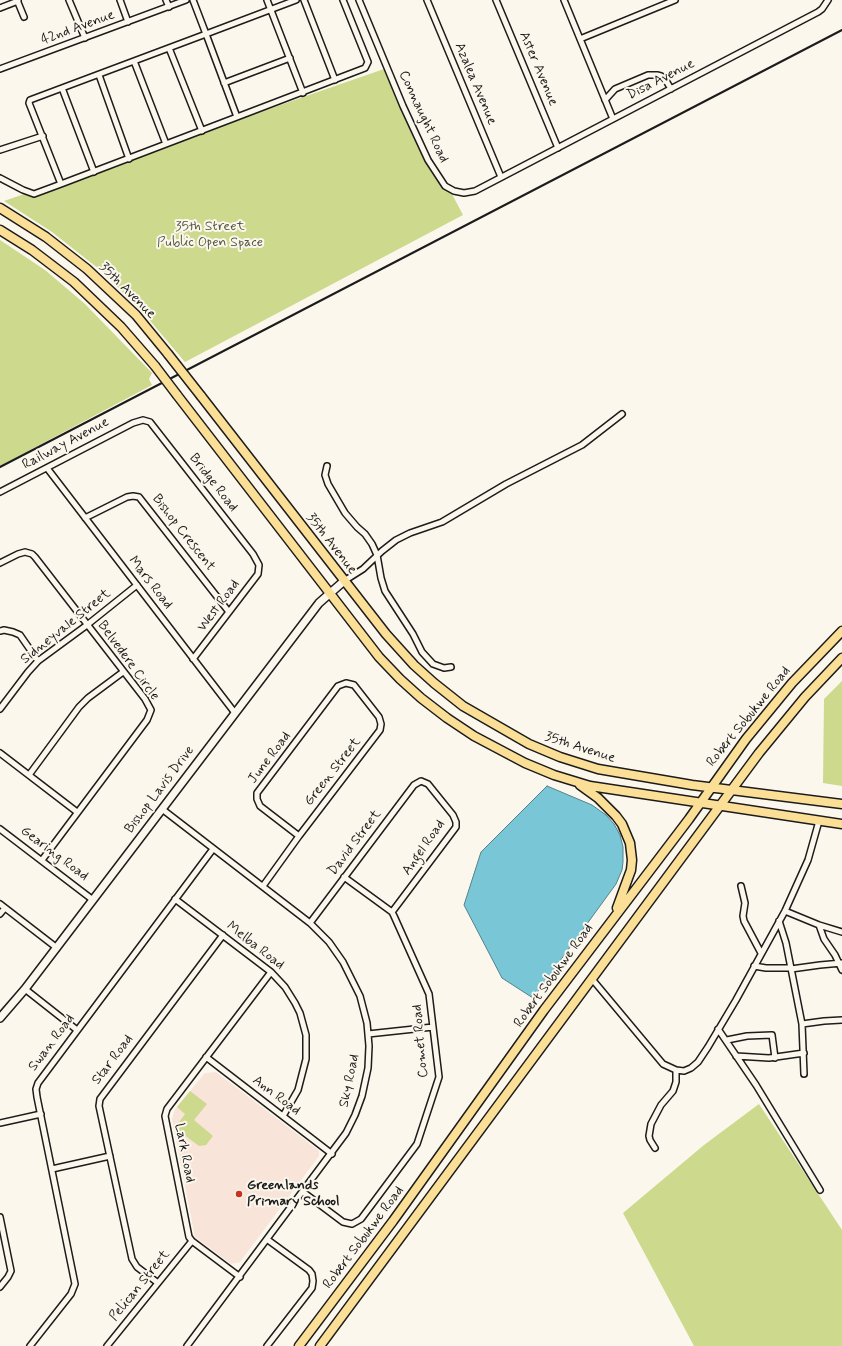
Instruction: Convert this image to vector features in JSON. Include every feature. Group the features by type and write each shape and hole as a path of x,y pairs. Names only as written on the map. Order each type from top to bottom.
{"main road":[{"name":"35th Avenue","path":"0,208 46,237 87,269 136,316 168,354 386,634 419,669 463,706 511,734 543,750 598,769 655,780 842,804"},
{"path":"0,230 32,250 74,282 121,327 155,366 379,657 400,679 437,710 474,736 501,751 539,769 575,782 609,790 721,805 842,824"},
{"name":"Robert Sobukwe Road","path":"299,1346 393,1221 544,1010 689,819 710,787 746,738 808,665 842,631"},
{"name":"Robert Sobukwe Road","path":"320,1346 775,733 805,697 842,658"},
{"path":"575,782 611,809 622,824 630,843 632,860 631,870 613,918"}],"street":[{"path":"0,8 18,0 24,17"},
{"path":"69,0 84,38"},
{"path":"120,0 128,22"},
{"path":"166,0 169,7"},
{"name":"42nd Avenue","path":"0,69 186,0"},
{"path":"193,0 237,117"},
{"path":"267,0 303,93"},
{"path":"61,184 29,103 30,100 296,0"},
{"path":"304,0 335,80"},
{"path":"0,178 34,194 303,93 365,68 368,62 343,0"},
{"name":"Connaught Road","path":"358,0 403,106 428,160 442,183 454,191 467,193 475,191 501,177"},
{"name":"Azalea Avenue","path":"427,0 501,177"},
{"name":"Aster Avenue","path":"496,0 558,148"},
{"path":"564,0 613,119"},
{"path":"580,39 675,0"},
{"name":"Disa Avenue","path":"501,177 818,12 828,0"},
{"path":"169,48 202,130"},
{"path":"224,83 290,58"},
{"path":"134,61 166,144"},
{"path":"98,75 129,159"},
{"path":"605,100 615,89 648,75 661,76 665,79 671,89"},
{"path":"62,88 94,172"},
{"path":"0,150 43,136"},
{"path":"344,581 363,569 377,555 400,538 442,522 510,482 582,444 622,414"},
{"name":"Railway Avenue","path":"0,492 130,424 143,420"},
{"name":"Bridge Road","path":"143,420 152,424 253,554 259,565"},
{"path":"327,466 325,475 328,484 345,513 370,539 377,555 385,591 413,634 422,652 433,664 444,668 451,667"},
{"name":"Mars Road","path":"47,468 235,713"},
{"name":"Bishop Crescent","path":"85,518 127,497 139,497 229,612"},
{"name":"Belvedere Circle","path":"0,563 21,552 28,552 32,554 147,702 151,710 150,714 42,860"},
{"name":"West Road","path":"193,659 258,574 259,565"},
{"name":"Bishop Lavis Drive","path":"0,1018 57,948 323,598 344,581"},
{"name":"Sidneyvale Street","path":"0,709 38,661 137,586"},
{"path":"0,631 4,630 13,632 20,636 38,661"},
{"path":"29,775 79,707 88,698 123,672"},
{"name":"Green Street","path":"263,886 380,730 381,724 379,717 354,685 346,683 338,686"},
{"name":"June Road","path":"299,836 260,806 257,799 257,793 338,686"},
{"path":"0,753 77,812"},
{"name":"David Street","path":"310,922 414,784 421,782"},
{"name":"Angel Road","path":"392,912 456,827 454,815 428,784 421,782"},
{"name":"Sky Road","path":"162,808 213,849 310,922 329,942 352,977 363,1004 368,1034 369,1058 360,1103 352,1123 332,1154 188,1346"},
{"path":"592,979 663,1064 676,1070 684,1071 691,1068 698,1062 736,1000 785,911 808,860 819,821"},
{"name":"Gearing Road","path":"0,829 93,900"},
{"name":"Swan Road","path":"30,1346 72,1294 75,1284 36,1092 38,1082 213,849"},
{"name":"Comet Road","path":"303,1192 343,1222 352,1224 361,1219 417,1144 439,1077 429,994 392,912 344,877"},
{"path":"741,886 745,903 743,916 744,921 761,953"},
{"name":"Melba Road","path":"175,899 271,972 285,987 295,1002 300,1013 306,1035 306,1059 298,1090 283,1116"},
{"path":"0,914 2,906 57,948"},
{"path":"785,911 819,925 842,932"},
{"path":"779,921 786,943 802,1024 804,1074"},
{"path":"819,925 824,939 841,963 842,970"},
{"name":"Star Road","path":"158,1283 137,1266 132,1259 99,1106 101,1096 223,935"},
{"path":"754,966 766,968 790,968 841,963"},
{"name":"Lark Road","path":"192,1241 188,1230 165,1116 167,1109 271,972"},
{"path":"25,989 77,1030"},
{"path":"802,1024 842,1020"},
{"path":"368,1034 433,1027"},
{"path":"718,1029 756,1085 820,1190"},
{"path":"726,1040 747,1036 772,1035 775,1058"},
{"path":"736,1056 775,1058 804,1053"},
{"name":"Ann Road","path":"206,1057 332,1154"},
{"path":"655,1148 650,1140 650,1130 661,1105 673,1091 676,1082 676,1070"},
{"path":"0,1123 41,1114"},
{"path":"52,1169 110,1156"},
{"path":"0,1217 11,1271 0,1287"},
{"path":"266,1346 312,1288 313,1281 312,1274 308,1270 268,1240"},
{"path":"192,1241 240,1277"},
{"name":"Pelican Street","path":"107,1346 192,1241"}],"shaded area":[{"name":"Greenlands Primary School","path":"216,1072 319,1152 319,1156 240,1262 231,1264 195,1237 172,1119 175,1109 205,1073"}],"green space":[{"name":"35th Street Public Open Space","path":"384,69 426,162 439,183 445,190 452,194 463,215 185,362 141,310 99,269 52,232 4,201"},
{"path":"0,240 45,270 85,304 152,373 149,379 152,385 0,466"},
{"path":"842,681 842,786 823,783 824,699"},
{"path":"190,1091 207,1104 194,1120 213,1136 206,1145 199,1146 175,1128 185,1114 177,1107"},
{"path":"759,1104 842,1230 842,1346 694,1346 623,1213 704,1145"}],"water":[{"path":"547,786 592,805 606,815 614,824 620,835 623,847 623,862 622,870 616,884 533,998 502,978 464,905 481,852"}],"railway":[{"path":"0,467 842,30"}],"place":[{"name":"Greenlands Primary School","path":"239,1194"}]}
